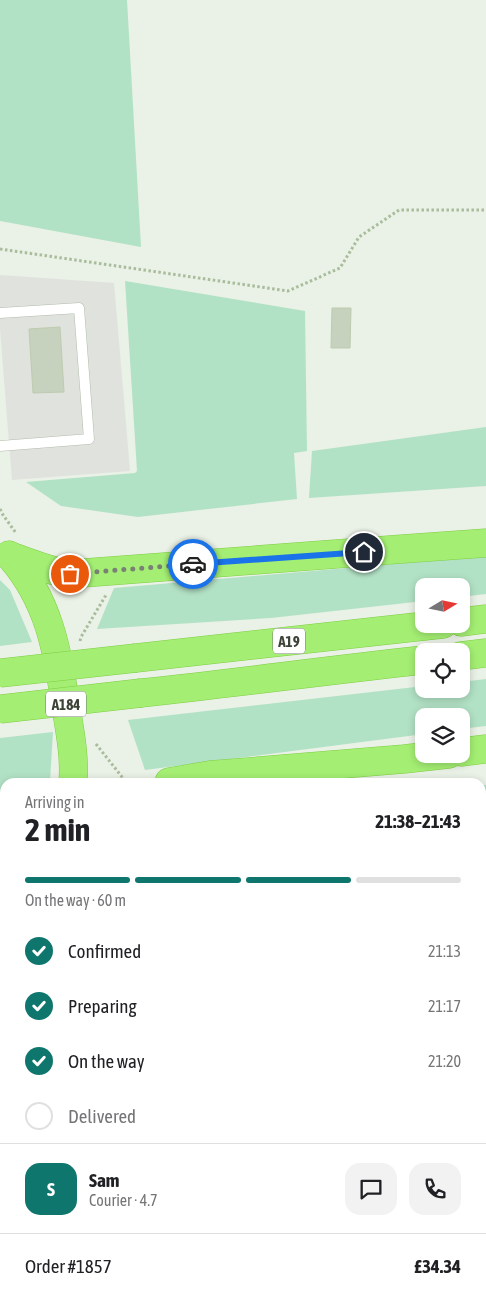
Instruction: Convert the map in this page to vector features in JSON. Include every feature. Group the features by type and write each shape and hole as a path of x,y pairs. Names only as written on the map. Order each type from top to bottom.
{"highway":[{"path":"5,551 45,569 70,574 486,543"},
{"name":"A184","path":"5,551 32,585 50,627 63,685 72,742 74,756 73,778"},
{"path":"470,621 486,619"},
{"name":"A19","path":"0,673 415,627"},
{"path":"470,655 486,653"},
{"name":"A19","path":"0,709 415,661"},
{"path":"470,751 486,749"},
{"path":"193,778 415,758"}],"lane":[{"path":"0,313 79,308 89,439 0,446"}],"path":[{"path":"0,249 288,292 340,268 359,237 400,210 486,210"}],"green space":[{"path":"0,0 127,0 141,247 0,221"},
{"path":"125,281 305,311 307,451 294,453 297,499 138,517 61,506 26,482 135,473 137,471"},
{"path":"486,427 486,486 309,498 312,451"},
{"path":"486,556 486,594 470,596 470,578 415,578 415,602 271,618 97,629 114,588"},
{"path":"0,580 10,590 32,642 0,646"},
{"path":"486,679 486,726 470,728 470,708 415,708 415,735 145,770 128,720 415,687 415,698 470,698 470,681"},
{"path":"53,732 50,778 0,778 0,738"}],"shaded area":[{"path":"0,275 114,283 130,471 12,480 0,329"}],"building":[{"path":"332,308 351,308 350,348 331,348"},
{"path":"60,327 64,392 33,393 29,329"}],"way so far":[{"path":"70,574 193,564"}],"route":[{"path":"193,564 364,552"}]}
